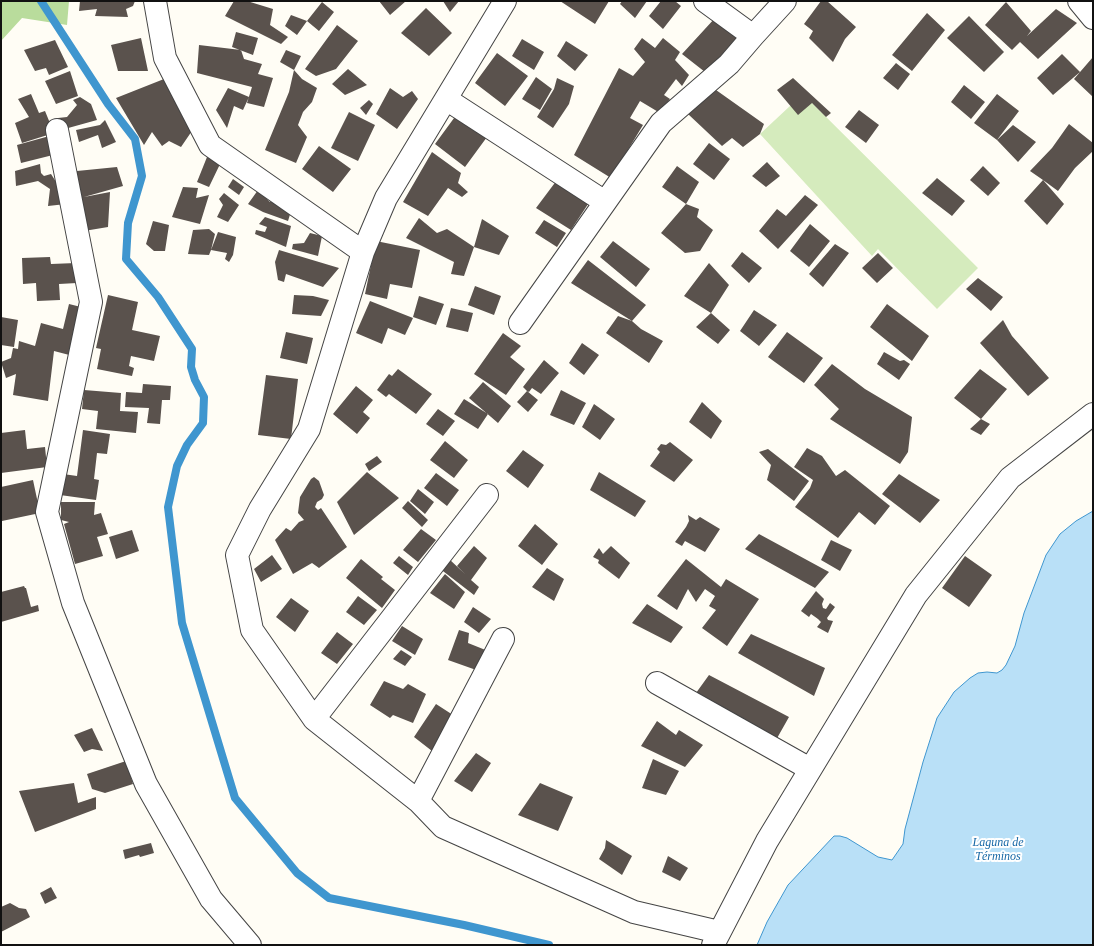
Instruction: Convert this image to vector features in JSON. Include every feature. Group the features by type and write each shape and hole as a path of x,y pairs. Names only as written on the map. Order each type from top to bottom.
{"street":[{"path":"155,1 164,58 210,145 363,252"},
{"path":"505,1 386,198 363,252 309,429 260,509 237,555 252,630 314,719 418,801 443,828 634,912 716,939 767,841 916,595 1010,478 1093,414"},
{"path":"705,1 753,36"},
{"path":"520,323 661,123 729,64 785,1"},
{"path":"1079,1 1093,18"},
{"path":"446,99 605,202"},
{"path":"57,130 91,302 48,512 73,603 146,784 211,899 250,945"},
{"path":"314,719 487,495"},
{"path":"418,801 503,639"},
{"path":"657,683 810,769"}],"green space":[{"path":"1,1 69,1 67,25 22,18 1,41"},
{"path":"812,103 978,268 937,309 878,249 872,256 760,134 790,106"}],"water":[{"name":"Laguna de Términos","path":"1093,511 1093,945 757,945 767,922 788,885 834,836 847,838 878,857 892,860 903,844 905,829 923,762 937,718 954,692 970,678 978,673 997,673 1006,665 1015,646 1024,613 1046,555 1060,534 1076,521"}],"building":[{"path":"80,1 135,1 133,6 126,9 128,17 95,16 97,9 79,11"},
{"path":"234,1 247,1 273,9 270,25 288,37 281,44 225,16"},
{"path":"379,1 406,1 390,15"},
{"path":"443,1 459,1 450,12"},
{"path":"560,1 609,1 595,24"},
{"path":"622,1 647,1 635,18 620,4"},
{"path":"661,1 675,1 681,6 663,29 649,16"},
{"path":"821,1 827,1 856,27 845,39 833,62 809,38 813,31 804,24"},
{"path":"322,2 334,12 319,31 307,21"},
{"path":"1006,2 1031,31 1027,36 1056,9 1077,23 1038,59 1020,42 1012,50 985,25"},
{"path":"426,8 452,33 429,56 401,33"},
{"path":"927,13 945,30 912,71 892,55"},
{"path":"291,15 307,21 297,35 285,26"},
{"path":"969,16 1004,52 984,72 947,38"},
{"path":"715,18 739,41 705,72 682,54"},
{"path":"337,25 358,41 336,69 316,76 305,69"},
{"path":"236,32 258,38 253,55 232,47"},
{"path":"141,38 148,71 118,71 111,45"},
{"path":"642,38 655,48 663,38 680,52 675,60 689,75 682,86 676,79 664,95 670,99 660,113 640,101 630,118 643,125 611,178 574,155 619,68 633,76 645,62 634,49"},
{"path":"522,39 544,52 534,70 512,56"},
{"path":"55,40 68,67 49,75 46,68 35,71 24,50"},
{"path":"566,41 588,55 575,71 557,56"},
{"path":"199,45 241,50 244,59 262,64 258,74 273,78 264,107 247,103 252,87 197,73"},
{"path":"286,50 301,56 294,70 280,62"},
{"path":"497,53 528,76 505,106 475,83"},
{"path":"1062,54 1080,72 1053,95 1037,78"},
{"path":"1093,57 1093,97 1074,79"},
{"path":"896,63 910,74 898,90 883,78"},
{"path":"348,69 367,85 345,95 332,84"},
{"path":"294,70 302,79 317,88 312,102 303,112 298,125 307,137 296,163 265,150 289,92"},
{"path":"70,71 78,96 56,104 45,81"},
{"path":"536,77 552,89 540,110 522,99"},
{"path":"557,78 574,86 569,104 553,128 537,117 554,89"},
{"path":"793,78 831,113 826,117 812,103 798,115 777,90"},
{"path":"164,79 196,125 181,147 169,141 162,146 152,132 144,145 116,98"},
{"path":"964,85 985,102 971,119 951,102"},
{"path":"228,88 249,97 243,110 234,106 227,128 216,110"},
{"path":"390,88 403,97 412,91 418,99 397,129 376,114"},
{"path":"716,90 764,124 760,134 743,147 732,138 722,146 688,114"},
{"path":"31,94 39,113 45,111 54,133 22,143 15,123 29,117 18,99"},
{"path":"997,94 1019,111 997,140 974,123"},
{"path":"80,97 91,104 97,120 61,130 58,118 67,117 77,105 73,100"},
{"path":"369,100 373,104 366,115 360,108"},
{"path":"859,110 879,125 866,143 845,127"},
{"path":"349,112 375,125 358,161 331,148"},
{"path":"457,114 487,137 465,167 435,144"},
{"path":"105,120 116,142 102,148 98,135 79,142 76,130 100,125"},
{"path":"1069,124 1093,143 1093,151 1075,168 1058,191 1030,171 1052,148"},
{"path":"1013,125 1036,142 1018,162 997,140"},
{"path":"53,135 57,154 21,163 17,145"},
{"path":"709,143 730,159 714,180 693,164"},
{"path":"319,146 351,169 333,192 302,169"},
{"path":"432,152 461,173 458,183 468,192 462,197 448,188 428,216 403,202"},
{"path":"207,157 221,162 209,187 197,182"},
{"path":"767,162 780,176 766,187 752,176"},
{"path":"68,163 77,171 117,167 123,186 84,197 110,192 108,227 84,231"},
{"path":"40,164 41,173 44,176 51,174 58,185 66,204 48,206 50,189 38,181 16,186 15,171"},
{"path":"677,166 699,182 686,204 662,187"},
{"path":"983,166 1000,183 988,196 970,180"},
{"path":"560,176 592,198 571,230 536,208"},
{"path":"937,178 965,201 952,216 922,193"},
{"path":"233,179 244,187 239,195 228,187"},
{"path":"1043,180 1064,204 1047,225 1024,201"},
{"path":"183,187 198,188 196,198 209,195 200,224 172,217"},
{"path":"258,190 270,202 276,196 292,208 288,221 263,212 248,204"},
{"path":"224,193 239,205 228,222 217,217 223,205 219,199"},
{"path":"805,195 818,205 778,249 759,231 777,209 786,216"},
{"path":"686,204 699,209 697,217 713,230 700,251 685,253 661,233"},
{"path":"265,217 291,226 286,247 255,234 256,230 265,232 267,227 259,224"},
{"path":"419,218 437,233 447,229 474,247 464,276 451,274 454,262 406,238"},
{"path":"482,219 509,236 499,255 474,247"},
{"path":"544,220 566,233 557,247 535,233"},
{"path":"153,221 169,225 165,251 154,251 146,244"},
{"path":"810,224 830,241 809,267 790,251"},
{"path":"209,229 215,234 209,255 188,254 193,230"},
{"path":"218,232 236,237 233,255 229,262 225,259 227,253 211,250"},
{"path":"310,233 322,236 318,256 292,249 293,244 304,243"},
{"path":"376,241 420,250 412,288 390,284 387,299 365,294"},
{"path":"613,241 650,269 636,287 600,257"},
{"path":"835,244 849,253 823,287 809,274"},
{"path":"279,250 339,268 323,287 286,274 284,282 278,280 275,262"},
{"path":"742,252 762,268 749,283 731,266"},
{"path":"878,253 893,268 877,283 862,268"},
{"path":"50,257 51,264 76,263 77,283 59,284 60,300 37,301 36,283 23,284 22,258"},
{"path":"588,260 646,305 632,321 571,283"},
{"path":"709,263 729,285 711,313 684,296"},
{"path":"978,278 1003,297 991,311 966,289"},
{"path":"475,286 501,296 494,315 468,305"},
{"path":"108,295 138,302 132,330 160,336 154,361 131,356 129,366 134,368 132,376 97,369 101,349 96,348"},
{"path":"294,295 313,296 329,300 321,316 292,314"},
{"path":"419,296 444,304 436,325 413,317"},
{"path":"370,301 413,318 405,335 388,328 382,344 356,333"},
{"path":"69,304 89,309 77,357 54,351 48,401 13,395 16,374 6,378 1,362 11,358 13,348 18,349 19,341 35,346 41,323 63,329"},
{"path":"887,304 929,336 912,361 870,327"},
{"path":"451,308 473,313 468,332 446,327"},
{"path":"754,310 777,325 759,346 740,331"},
{"path":"711,313 730,330 718,344 696,327"},
{"path":"618,316 632,321 641,329 663,341 649,363 606,333"},
{"path":"1,317 18,320 14,347 1,345"},
{"path":"1003,320 1012,336 1049,378 1028,396 980,343"},
{"path":"286,332 313,338 307,364 280,358"},
{"path":"787,332 823,358 804,383 768,357"},
{"path":"503,333 521,346 510,357 525,369 506,395 474,374"},
{"path":"582,343 599,355 584,375 569,363"},
{"path":"884,352 900,361 904,360 910,364 899,380 877,364"},
{"path":"544,360 559,373 541,394 532,388 529,392 523,387"},
{"path":"832,364 865,389 912,417 908,452 900,464 830,419 839,409 814,385"},
{"path":"398,369 432,394 416,414 389,394 386,397 377,390 389,374 392,376"},
{"path":"980,369 1007,389 981,419 954,398"},
{"path":"266,375 298,379 291,439 258,435"},
{"path":"483,382 511,406 498,423 469,398"},
{"path":"143,384 171,386 170,400 162,400 160,424 147,423 149,408 125,407 126,392 142,393"},
{"path":"356,386 373,400 363,412 370,418 357,434 333,414"},
{"path":"84,390 121,393 120,411 138,412 136,433 96,429 98,411 82,409"},
{"path":"561,390 586,403 574,425 550,415"},
{"path":"527,391 538,400 528,412 517,402"},
{"path":"464,399 488,414 478,429 454,414"},
{"path":"702,402 722,421 711,439 689,422"},
{"path":"594,404 615,419 600,440 582,427"},
{"path":"438,409 455,421 443,436 426,424"},
{"path":"981,419 990,424 981,435 970,429"},
{"path":"25,430 27,449 45,447 47,467 1,473 1,433"},
{"path":"83,430 110,434 107,454 97,453 94,479 99,480 96,500 60,495 63,474 77,476"},
{"path":"445,441 468,460 454,478 430,460"},
{"path":"670,442 693,460 674,482 650,466 660,452 657,449 661,444 666,445"},
{"path":"807,448 822,456 836,476 845,470 890,506 875,525 859,512 838,538 795,507 810,488 813,480 794,467"},
{"path":"768,449 809,481 794,501 767,480 771,465 759,452"},
{"path":"523,450 544,465 528,488 506,471"},
{"path":"377,456 382,462 369,471 365,464"},
{"path":"367,472 399,498 354,535 337,502"},
{"path":"599,472 646,501 635,517 590,490"},
{"path":"436,473 459,490 447,506 424,488"},
{"path":"899,474 940,500 920,523 882,494"},
{"path":"314,477 319,481 324,495 322,499 317,502 315,507 318,510 321,508 347,547 319,568 312,563 293,574 275,540 286,528 291,531 299,522 304,520 298,513 300,497 311,479"},
{"path":"33,480 40,513 2,521 1,487"},
{"path":"418,489 434,502 425,514 410,501"},
{"path":"408,501 428,520 422,527 402,508"},
{"path":"61,502 95,502 94,515 101,513 108,534 97,537 103,556 75,564 64,524 69,522 61,520"},
{"path":"688,515 696,520 700,517 720,529 705,552 685,541 682,546 675,542 689,521"},
{"path":"535,524 558,544 542,565 518,546"},
{"path":"421,529 436,540 418,562 403,550"},
{"path":"132,530 139,551 116,559 109,537"},
{"path":"759,534 829,572 815,588 745,549"},
{"path":"831,540 852,550 840,571 821,560"},
{"path":"474,546 487,558 471,580 479,587 474,595 439,568 448,558 466,575 457,566"},
{"path":"611,546 630,563 619,579 598,563 599,560 593,557 599,548 603,554"},
{"path":"272,555 282,569 261,582 254,569"},
{"path":"399,556 413,567 408,575 393,563"},
{"path":"965,556 992,575 969,607 942,588"},
{"path":"361,559 383,577 381,579 395,590 382,608 346,578"},
{"path":"686,559 721,587 726,579 759,599 727,646 702,628 716,610 709,606 715,596 705,589 696,602 688,589 677,610 657,596"},
{"path":"547,568 564,579 554,601 532,587"},
{"path":"445,574 465,592 454,609 430,593"},
{"path":"24,586 26,588 31,607 38,605 39,611 1,622 1,592"},
{"path":"816,591 824,599 822,604 823,608 826,609 830,603 835,607 827,618 828,620 833,621 828,633 817,627 821,622 818,619 811,614 809,617 801,611"},
{"path":"358,596 377,610 364,625 346,612"},
{"path":"291,598 309,611 295,632 276,617"},
{"path":"647,604 683,627 671,643 632,623"},
{"path":"473,607 491,619 479,633 464,622"},
{"path":"402,626 423,639 415,655 392,641"},
{"path":"459,630 469,633 468,643 488,651 479,671 448,660"},
{"path":"337,632 353,644 337,664 321,653"},
{"path":"751,634 825,668 814,696 738,653"},
{"path":"401,650 412,657 405,666 393,659"},
{"path":"709,675 789,717 776,740 696,693"},
{"path":"384,681 403,689 408,684 426,694 413,723 393,715 390,718 370,705"},
{"path":"436,704 453,715 432,751 414,737"},
{"path":"657,721 676,735 679,730 703,745 685,767 641,746"},
{"path":"92,728 103,751 92,749 84,752 74,735"},
{"path":"476,753 491,763 472,792 454,781"},
{"path":"653,759 679,771 666,795 642,788"},
{"path":"126,761 133,784 105,793 92,789 87,774"},
{"path":"74,783 78,803 96,797 96,809 35,832 19,791"},
{"path":"540,783 573,797 558,831 518,815"},
{"path":"606,840 632,856 622,875 599,859 605,848"},
{"path":"151,843 154,853 125,859 123,850"},
{"path":"668,856 688,868 680,881 662,872"},
{"path":"51,887 57,898 45,904 40,893"},
{"path":"10,903 19,908 26,909 30,917 1,932 1,907"}],"waterway":[{"path":"41,1 108,104 135,139 142,176 128,223 126,259 158,297 192,349 191,367 195,380 204,397 203,423 187,445 177,466 168,507 182,623 235,798 297,873 329,898 464,925 549,945"}]}
